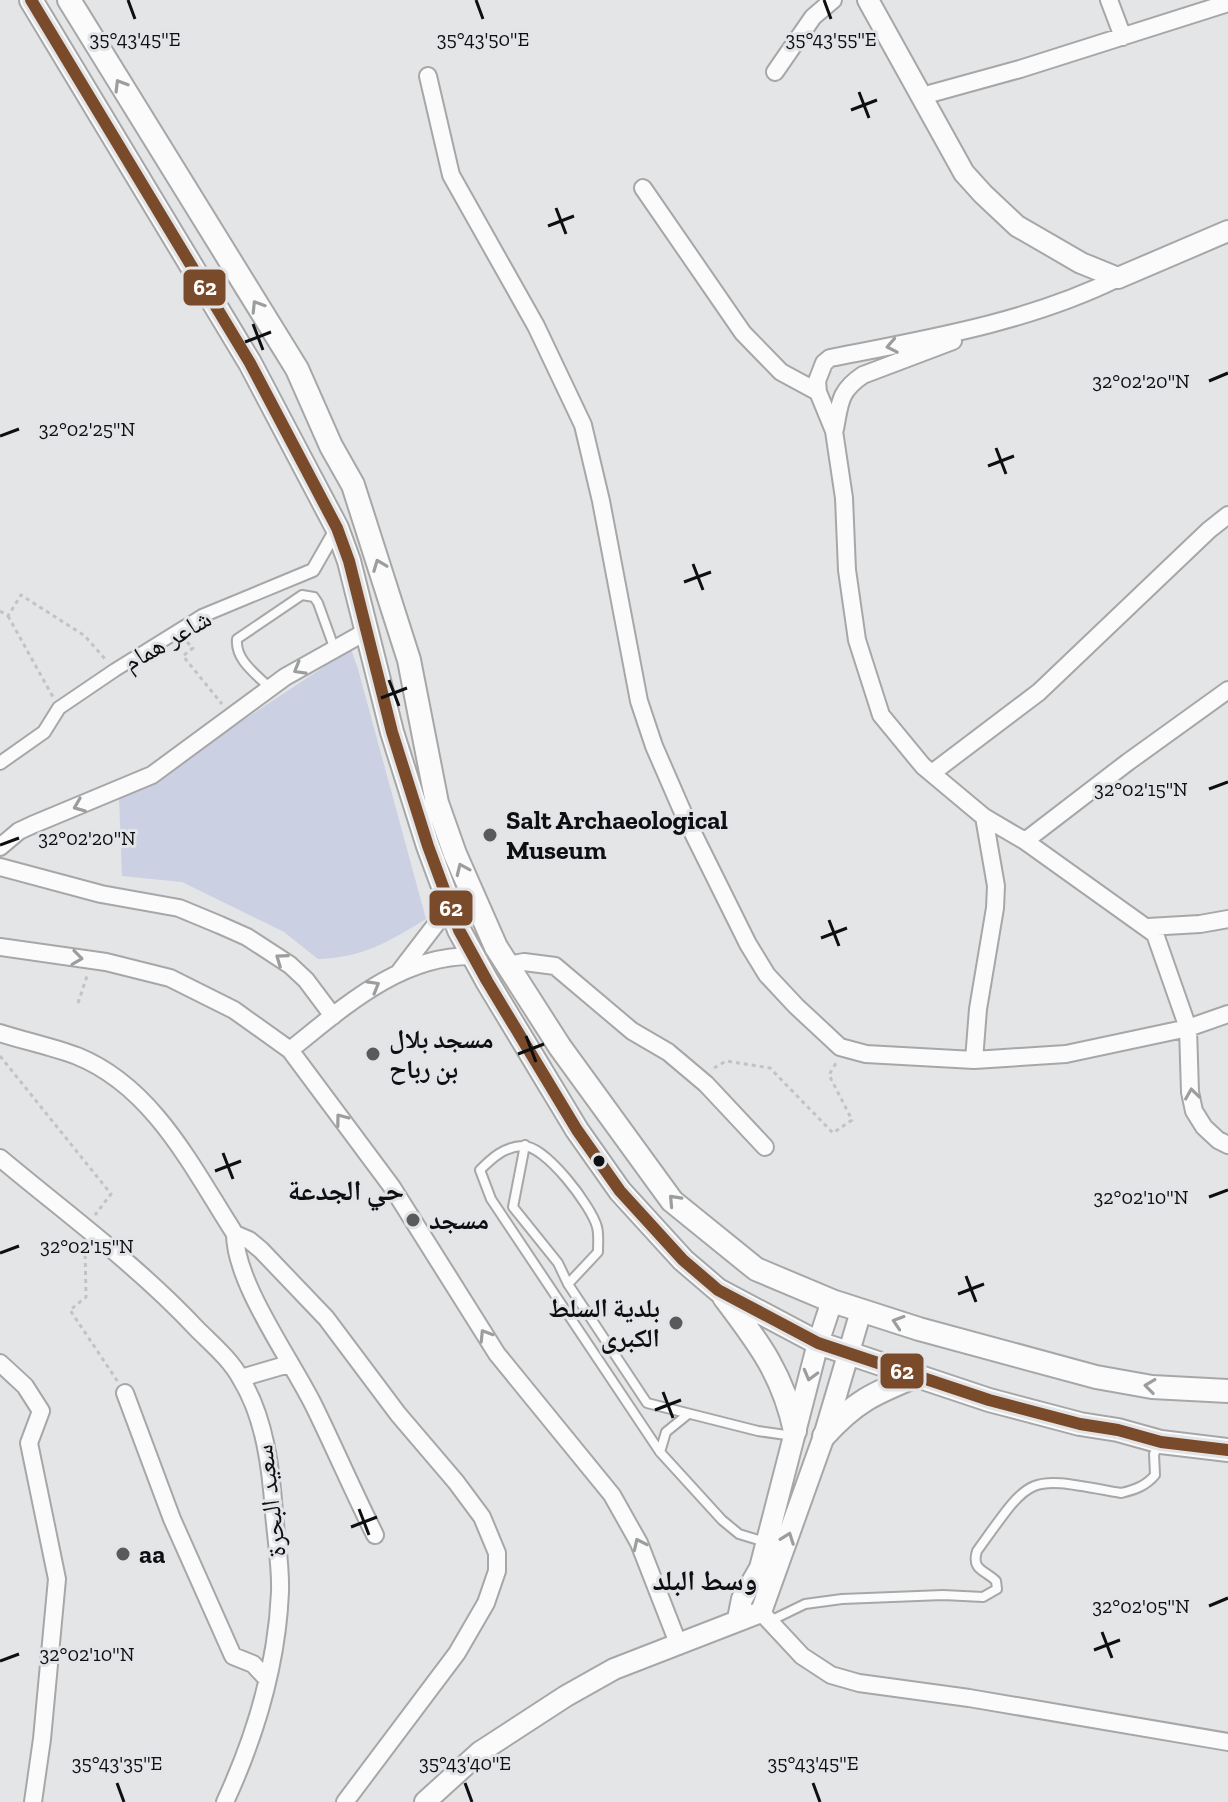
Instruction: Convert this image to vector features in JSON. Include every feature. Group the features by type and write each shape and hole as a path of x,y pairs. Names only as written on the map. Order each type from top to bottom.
{"main road":[{"path":"31,0 243,350 337,528 349,561 392,732 428,846 459,930 577,1130 620,1191 683,1260 718,1290 818,1343 847,1355 1024,1409 1161,1442 1228,1450"},
{"path":"69,0 297,369 331,446 353,485 409,660 437,803 455,854 496,947 560,1047 672,1201 756,1269 861,1311 1096,1377 1152,1387 1228,1391"},
{"path":"367,631 395,616"},
{"path":"718,1290 774,1368 788,1400 794,1434"},
{"path":"824,1436 863,1399 916,1376"}],"street":[{"path":"775,72 813,17 833,0"},
{"path":"868,0 964,173 1017,226 1081,263 1118,278"},
{"path":"1109,0 1123,37"},
{"path":"922,96 1228,3"},
{"path":"428,76 451,175 536,326 583,425 644,720 684,815 757,961 796,1006 840,1047 866,1054 974,1060 1066,1054 1188,1028 1228,1014"},
{"path":"643,188 737,326 781,372 818,392"},
{"path":"1228,231 1079,297 996,323 830,358 819,371 817,381 818,392 834,431 844,498 847,570 861,656 881,715 912,754 984,817 1025,841 1148,927 1161,943 1188,1028 1190,1092 1194,1111 1204,1127 1228,1145"},
{"path":"834,431 845,389 863,375 996,323"},
{"path":"932,773 1039,692 1228,515"},
{"name":"شاعر همام","path":"0,763 44,732 59,708 176,632 202,616 313,570 337,528"},
{"path":"0,847 19,831 152,775 301,667 367,631"},
{"path":"1025,841 1228,690"},
{"path":"974,1060 978,1009 996,897 994,867 984,817"},
{"path":"0,867 101,894 179,908 247,937 290,965 306,980 333,1016"},
{"path":"400,971 436,924 445,892"},
{"path":"1148,927 1228,919"},
{"path":"0,947 106,962 170,978 234,1010 290,1050 392,1187 497,1354 612,1495 639,1543 678,1643"},
{"path":"290,1050 356,997 400,971 449,955 473,956"},
{"path":"507,965 524,962 555,966 632,1031 668,1052 701,1080 765,1147"},
{"path":"0,1033 79,1057 140,1097 161,1121 235,1234 235,1251 289,1364 315,1407 375,1535"},
{"name":"سعيد البحرة","path":"0,1158 86,1225 189,1320 241,1378 265,1443 272,1478 280,1588 277,1630 255,1722 225,1802"},
{"path":"235,1234 261,1250 326,1318 398,1414 482,1517 497,1553 497,1571 486,1603 457,1653 345,1802"},
{"path":"738,1619 742,1599 760,1568 818,1343 832,1301"},
{"path":"766,1617 861,1311"},
{"path":"0,1363 25,1386 41,1411 29,1443 57,1579 33,1802"},
{"path":"241,1378 289,1364"},
{"path":"125,1393 172,1519 233,1656 253,1664 267,1679"},
{"path":"425,1802 480,1752 614,1669 738,1619 766,1617"},
{"path":"766,1617 802,1656 831,1675 859,1683 969,1698 1228,1742"}],"lane":[{"path":"270,688 242,659 237,639 302,595 314,597 318,603 335,650"},
{"path":"568,1284 598,1252 597,1226 555,1164 543,1153 525,1145 498,1152 480,1170 491,1199 660,1452 730,1527 739,1534 767,1543"},
{"path":"525,1145 513,1207 558,1263 568,1284 647,1403 758,1431 794,1434"},
{"path":"660,1452 666,1432 687,1415"},
{"path":"766,1617 805,1604 842,1599 991,1595 997,1589 996,1581 979,1569 974,1558 1007,1506 1021,1493 1031,1485 1049,1481 1121,1493 1131,1491 1155,1475 1154,1454 1161,1442"}],"path":[{"path":"8,616 21,595 85,636 115,670"},
{"path":"0,611 8,616 59,708"},
{"path":"176,632 193,648 183,656 232,716"},
{"path":"78,1003 90,968"},
{"path":"701,1080 715,1066 726,1061 770,1068 833,1133 852,1120 829,1075 837,1062"}],"shaded area":[{"path":"351,649 426,919 363,952 318,959 284,932 182,882 122,876 119,797"}],"transit line":[{"name":"62","path":"31,0 250,363 337,528 349,561 392,732 428,846 459,930 577,1130 620,1191 683,1260 718,1290 818,1343 989,1400 1080,1424 1161,1442 1228,1450"}],"place":[{"name":"Salt Archaeological Museum","path":"490,835"},
{"name":"مسجد بلال بن رباح","path":"373,1054"},
{"name":"مسجد","path":"413,1220"},
{"name":"بلدية السلط الكبرى","path":"676,1323"},
{"name":"aa","path":"123,1554"}],"district":[{"name":"حي الجدعة","path":"346,1190"},
{"name":"وسط البلد","path":"705,1580"}]}
